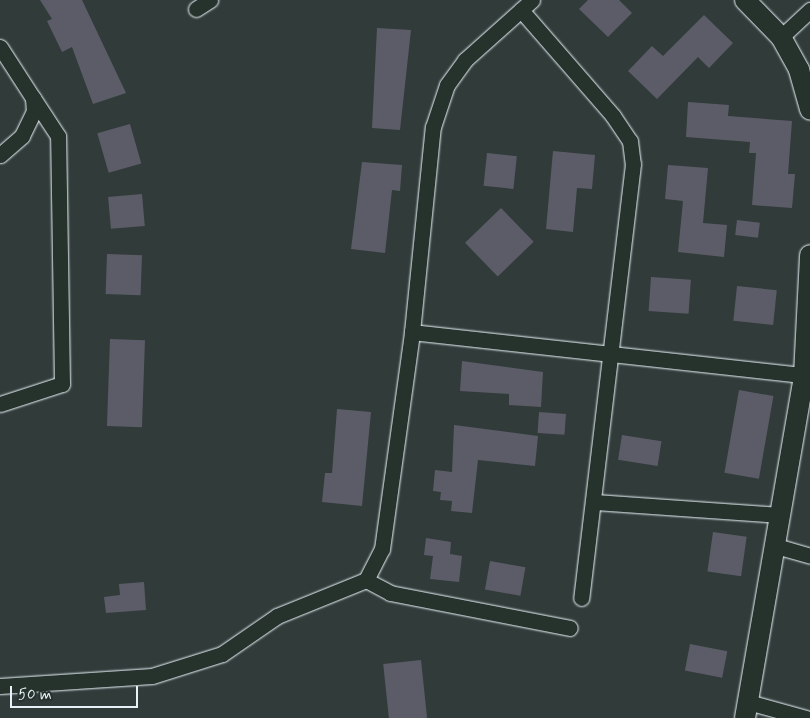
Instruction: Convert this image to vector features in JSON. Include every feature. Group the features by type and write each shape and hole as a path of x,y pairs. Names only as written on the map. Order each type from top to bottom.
{"street":[{"path":"196,9 210,0"},
{"path":"0,686 152,676 222,654 278,616 366,580 382,549 412,332 433,127 447,85 466,60 532,0"},
{"path":"745,0 781,37 799,70 810,110"},
{"path":"521,10 630,141 633,164 595,502 581,598"},
{"path":"781,37 810,10"},
{"path":"0,47 58,136 62,384 0,404"},
{"path":"0,155 30,122 33,98"},
{"path":"806,718 746,710 776,546 804,375 810,255"},
{"path":"412,332 804,375"},
{"path":"595,502 781,515"},
{"path":"776,546 810,556"},
{"path":"366,580 390,593 570,628"}],"building":[{"path":"40,0 82,0 126,93 93,104 72,47 62,52 47,21 52,19"},
{"path":"588,0 619,0 632,13 608,37 579,9"},
{"path":"704,15 733,43 709,68 698,57 657,99 628,71 652,46 663,56"},
{"path":"377,28 411,30 400,130 372,128"},
{"path":"688,102 729,105 728,116 792,121 788,174 795,174 792,208 752,205 756,153 749,153 750,142 686,137"},
{"path":"130,124 141,163 109,173 97,133"},
{"path":"553,151 595,155 592,189 577,188 573,232 546,229"},
{"path":"487,153 517,156 513,189 484,186"},
{"path":"362,162 402,165 400,191 392,190 385,253 351,249"},
{"path":"668,165 708,168 703,223 727,225 724,257 678,252 683,201 665,199"},
{"path":"142,194 145,226 111,229 108,197"},
{"path":"501,208 534,242 498,277 465,243"},
{"path":"737,220 760,223 758,238 735,235"},
{"path":"107,254 142,255 141,295 106,294"},
{"path":"651,277 691,280 689,314 649,311"},
{"path":"737,286 777,290 773,325 733,321"},
{"path":"110,339 145,340 142,427 107,426"},
{"path":"462,361 543,372 541,407 509,405 509,394 460,391"},
{"path":"739,390 773,396 759,479 724,473"},
{"path":"337,409 371,412 362,506 322,502 325,473 332,473"},
{"path":"539,412 566,414 564,435 538,433"},
{"path":"454,425 538,436 535,466 478,460 472,513 451,511 452,501 440,500 441,492 433,491 435,470 452,472"},
{"path":"622,435 662,441 658,466 618,460"},
{"path":"713,532 747,537 741,576 707,572"},
{"path":"426,538 451,542 450,554 462,556 459,582 430,579 433,556 424,555"},
{"path":"490,561 525,567 520,596 485,590"},
{"path":"144,582 146,610 106,613 104,597 120,595 119,584"},
{"path":"690,644 727,651 722,678 685,671"},
{"path":"421,660 427,718 389,718 383,664"}]}
